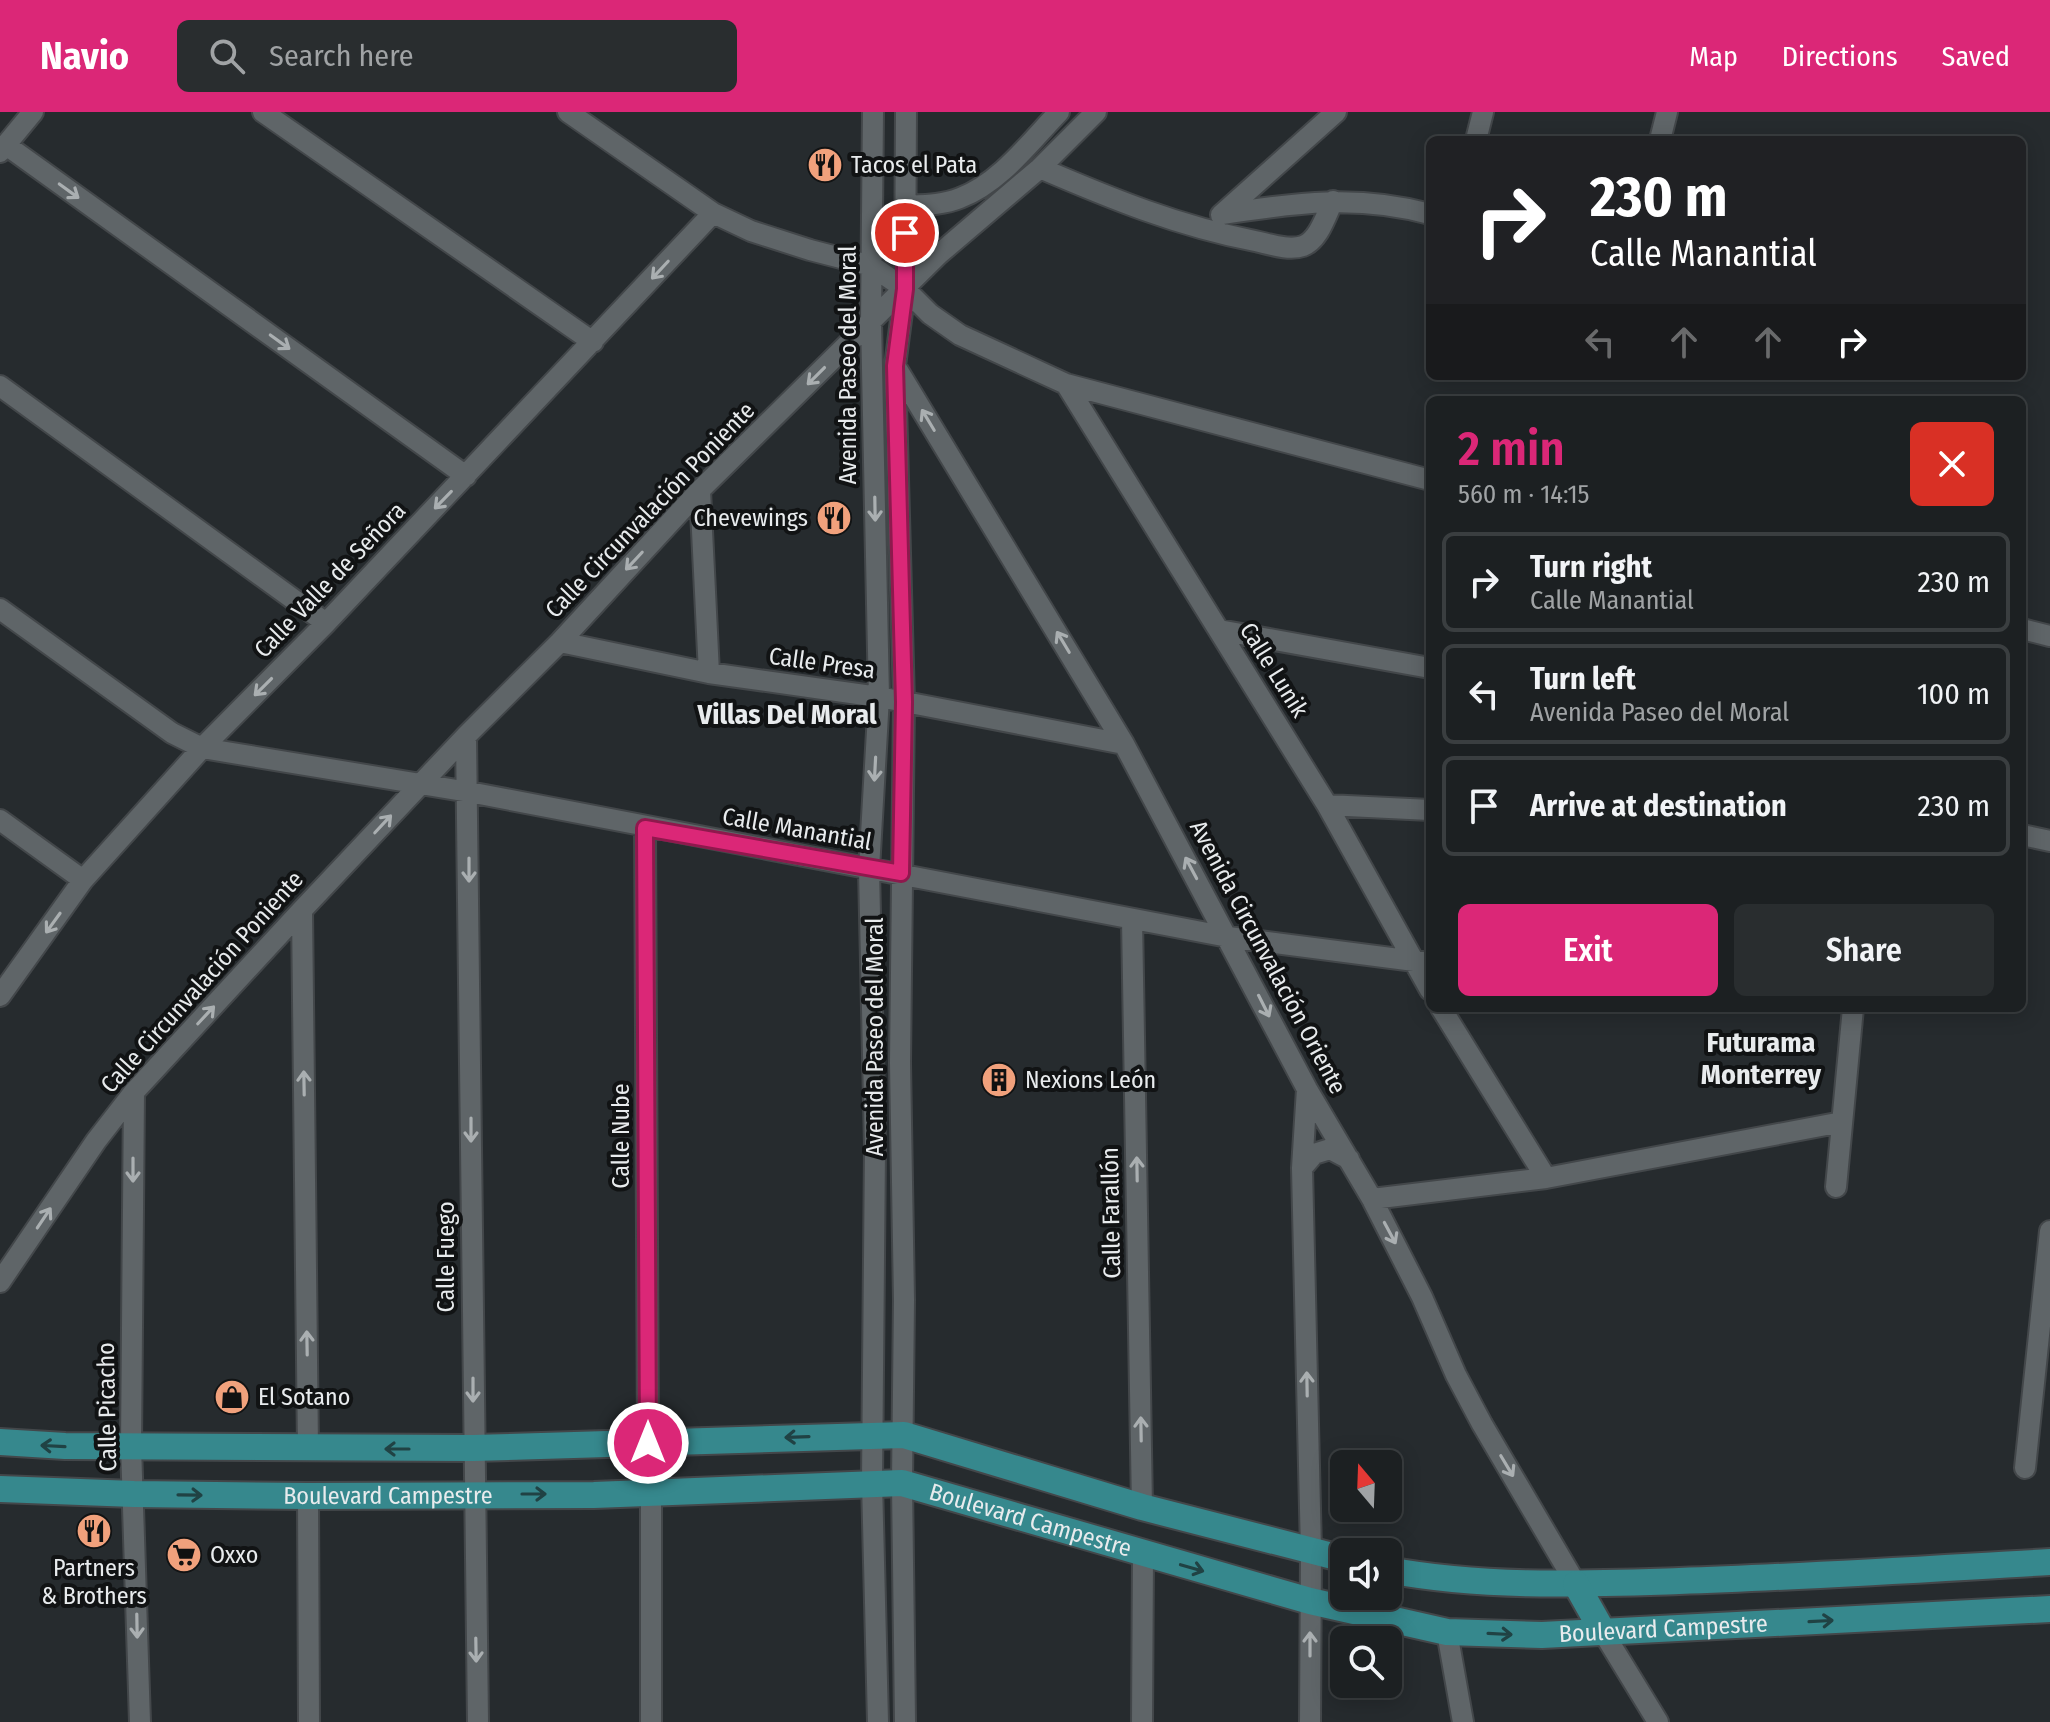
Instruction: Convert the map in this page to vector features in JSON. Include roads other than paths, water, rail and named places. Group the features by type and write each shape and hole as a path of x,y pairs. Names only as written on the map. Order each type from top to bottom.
{"main road":[{"name":"Boulevard Campestre","path":"0,1442 65,1446 473,1448 904,1435 1142,1507 1330,1556"},
{"name":"Boulevard Campestre","path":"0,1489 308,1496 651,1493 902,1483 1310,1601 1447,1632 1513,1635 1603,1632 2050,1609"},
{"name":"Boulevard Campestre","path":"1402,1572 1459,1580 1576,1584 1789,1577 2050,1562"},
{"path":"1576,1584 1603,1632"}],"street":[{"path":"33,112 3,149 466,476"},
{"path":"263,112 593,342"},
{"path":"568,112 713,213 751,231 872,266 960,335 1066,384 1426,479"},
{"name":"Avenida Paseo del Moral","path":"873,112 871,321 879,697 869,869 875,1148 875,1434 872,1482 878,1722"},
{"name":"Avenida Paseo del Moral","path":"905,1722 901,873 904,702 895,366 905,289 906,112"},
{"path":"904,206 948,202 981,188 1000,173 1059,112"},
{"name":"Calle Circunvalación Poniente","path":"0,1282 96,1141 134,1092 302,910 466,736 560,642 700,490 939,254 1040,168 1096,112"},
{"path":"1203,231 1336,112"},
{"path":"1477,136 1483,112"},
{"path":"1661,136 1667,112"},
{"path":"1040,168 1109,198 1203,231 1298,247 1314,239 1333,201"},
{"path":"1222,214 1333,201 1388,203 1426,213"},
{"name":"Calle Valle de Señora","path":"0,996 83,880 202,748 326,623 713,213"},
{"name":"Avenida Circunvalación Oriente","path":"895,366 1124,744 1307,1089 1372,1199 1417,1286 1475,1412 1576,1584"},
{"name":"Calle Lunik","path":"1066,384 1421,962"},
{"path":"0,386 326,623"},
{"path":"700,490 709,673"},
{"name":"Calle Manantial","path":"0,609 172,733 202,748 469,792 1228,937 1421,962"},
{"path":"1219,630 1426,667"},
{"path":"2026,630 2050,636"},
{"name":"Calle Presa","path":"560,642 709,673 879,697 1124,744"},
{"path":"466,736 469,792"},
{"name":"Calle Fuego","path":"469,792 478,1722"},
{"path":"1327,805 1426,810"},
{"path":"0,820 83,880"},
{"name":"Calle Nube","path":"645,828 648,1443"},
{"path":"2026,836 2050,841"},
{"path":"302,910 308,1449"},
{"name":"Calle Farallón","path":"1132,919 1142,1507"},
{"path":"1443,1012 1546,1178"},
{"path":"1836,1187 1853,1012"},
{"path":"1307,1089 1302,1168 1311,1551 1310,1722"},
{"name":"Calle Picacho","path":"134,1092 131,1446 140,1722"},
{"path":"1372,1199 1546,1178 1842,1122"},
{"path":"1302,1168 1314,1154 1330,1149 1349,1159"},
{"path":"2025,1468 2050,1231"},
{"path":"651,1493 651,1722"},
{"path":"308,1496 309,1722"},
{"path":"1142,1722 1143,1555"},
{"path":"1447,1632 1463,1722"},
{"path":"1603,1632 1658,1722"}],"place":[{"name":"Tacos el Pata","path":"825,165"},
{"name":"Chevewings","path":"834,518"},
{"name":"Nexions León","path":"999,1080"},
{"name":"El Sotano","path":"232,1397"},
{"name":"Partners & Brothers","path":"94,1531"},
{"name":"Oxxo","path":"184,1555"}],"district":[{"name":"Villas Del Moral","path":"787,714"},
{"name":"Futurama Monterrey","path":"1761,1058"}]}
